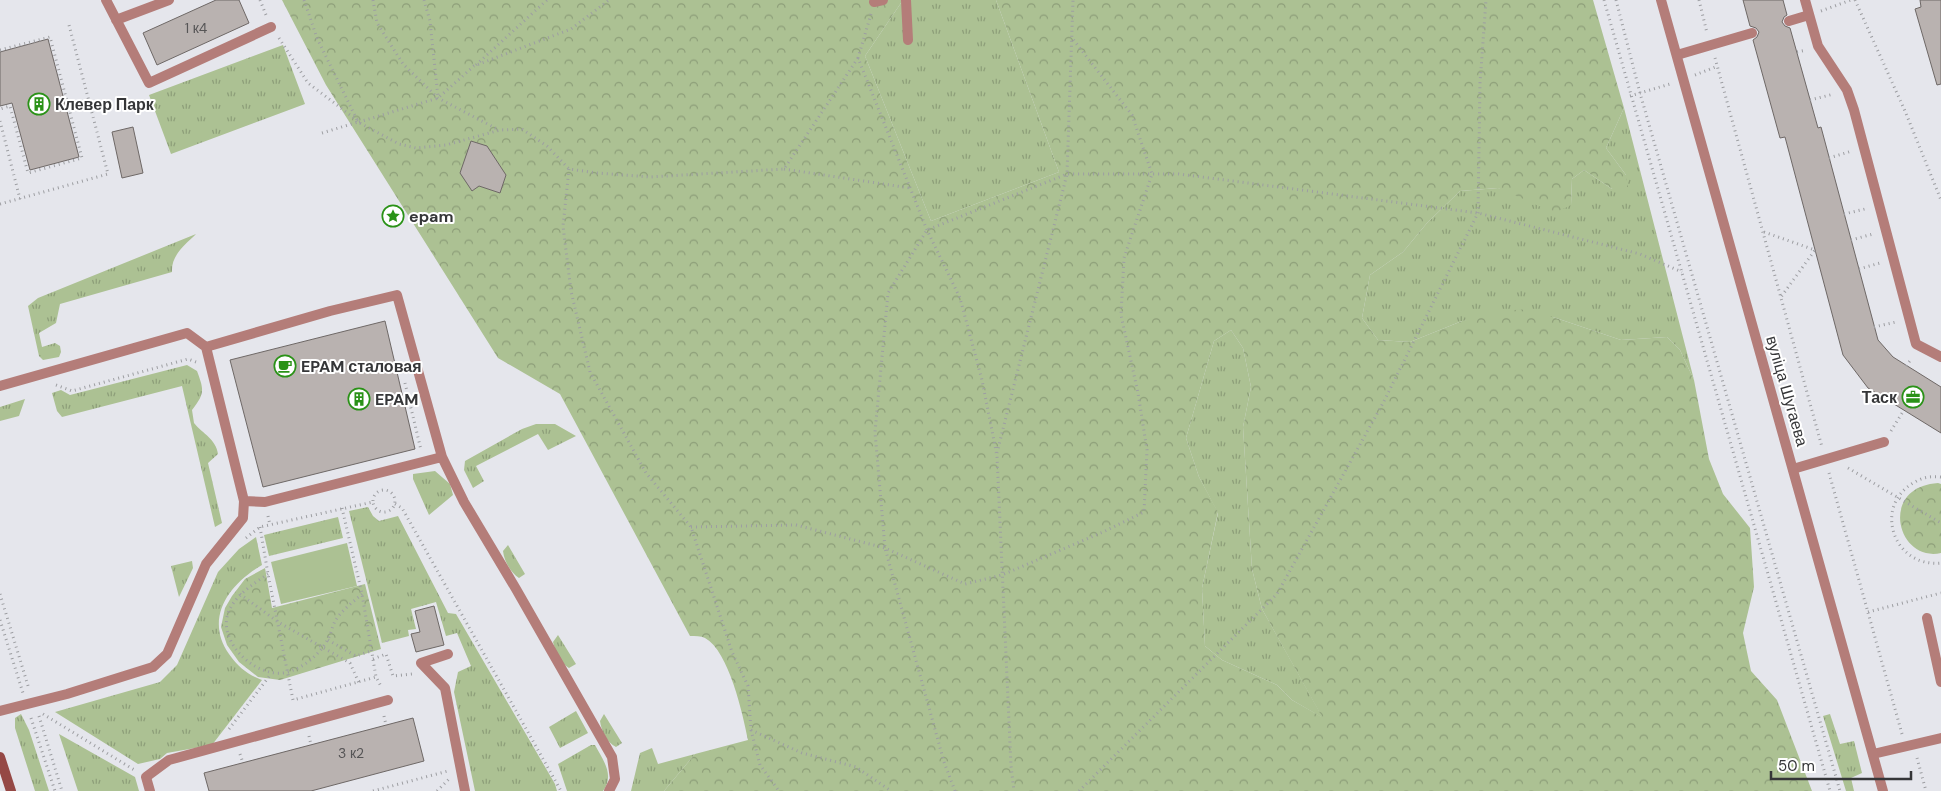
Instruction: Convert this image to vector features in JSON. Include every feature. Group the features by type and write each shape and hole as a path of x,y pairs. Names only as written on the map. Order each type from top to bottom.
{"main road":[{"path":"0,757 11,791"}],"street":[{"path":"106,0 149,83 271,27"},
{"path":"116,20 168,0"},
{"path":"906,0 908,40"},
{"name":"вуліца Шугаева","path":"1661,0 1883,791"},
{"path":"1805,0 1818,46 1847,90 1916,344 1941,357"},
{"path":"1788,21 1809,15"},
{"path":"1677,55 1752,33"},
{"path":"206,347 330,311 397,295 442,457 464,502 612,757 615,779 609,791"},
{"path":"0,386 187,333 206,347 244,501 243,518 206,564 167,654 153,667 67,694 0,711"},
{"path":"1793,469 1884,442"},
{"path":"244,501 265,502 442,457"},
{"path":"1927,618 1941,682"},
{"path":"448,654 421,663 445,688 465,791"},
{"path":"150,791 146,777 169,760 388,700"},
{"path":"1873,754 1941,738"}],"path":[{"path":"260,0 271,27 308,83 358,122 399,144 416,148 446,145 500,130 522,129 547,146 569,169 650,177 784,169 910,188"},
{"path":"304,0 318,38 358,122"},
{"path":"373,0 376,23 403,64 438,98 500,130"},
{"path":"424,0 430,21 438,98"},
{"path":"322,133 438,98 547,0"},
{"path":"474,66 571,30 609,0"},
{"path":"997,456 1067,174 1073,0"},
{"path":"1079,791 1277,594 1383,403 1478,213 1480,83 1486,0"},
{"path":"1604,0 1830,791"},
{"path":"1616,0 1643,102 1840,791"},
{"path":"1699,0 1906,747 1914,749 1926,791"},
{"path":"1809,15 1851,0"},
{"path":"1855,0 1905,111 1941,200"},
{"path":"784,169 858,58 878,1"},
{"path":"0,204 108,174 69,25"},
{"path":"0,50 50,37 82,158 28,173 10,106 0,109"},
{"path":"691,527 796,526 885,548 965,584 1002,575 1103,532 1144,512 1147,450 1138,393 1121,315 1124,258 1152,174 1132,115 1072,38"},
{"path":"858,58 926,230 960,298 982,380 997,456 1011,766 1014,791"},
{"path":"1810,100 1847,90"},
{"path":"0,121 20,198"},
{"path":"1829,158 1864,147"},
{"path":"569,169 563,226 571,291 590,372 646,473 691,527 732,652 748,686 751,730 760,765 779,791"},
{"path":"955,791 944,762 885,548 875,432 888,293 926,230 1067,174 1179,174 1478,213 1640,254 1682,272"},
{"path":"1844,214 1879,205"},
{"path":"1851,240 1886,231"},
{"path":"1764,232 1815,250 1781,298"},
{"path":"1859,269 1894,260"},
{"path":"1874,328 1909,319"},
{"path":"55,385 72,391 188,359 201,364"},
{"path":"403,377 421,450 412,453"},
{"path":"1884,442 1904,410"},
{"path":"1827,458 1941,523"},
{"path":"1941,477 1935,476 1920,479 1907,486 1897,497 1892,510 1891,524 1895,537 1902,548 1912,557 1925,562 1941,562"},
{"path":"380,490 390,491 394,497 395,504 387,512 380,511 373,502 374,495 380,490"},
{"path":"395,504 402,508 561,791"},
{"path":"260,527 293,700 376,677 362,594 342,508"},
{"path":"268,574 240,594 227,616 227,634 235,649 243,658 271,674 288,672 317,656 328,640 336,620 362,594"},
{"path":"1868,612 1941,593"},
{"path":"240,594 278,622 350,663 359,682"},
{"path":"328,640 356,656 371,651"},
{"path":"373,659 386,654 392,676 414,674 421,663"},
{"path":"216,747 271,674"},
{"path":"38,712 146,777"},
{"path":"751,730 802,753 856,767 891,791"},
{"path":"374,791 460,768"}],"green space":[{"path":"282,0 903,0 865,56 931,221 1059,172 996,0 1593,0 1624,108 1606,148 1626,175 1628,187 1612,189 1584,170 1572,179 1571,205 1555,213 1498,188 1460,191 1427,223 1403,252 1370,275 1362,318 1378,340 1410,342 1462,321 1520,309 1553,317 1621,340 1667,337 1680,350 1694,380 1709,459 1723,494 1750,528 1754,587 1743,633 1751,671 1777,700 1812,791 664,791 695,754 748,740 739,700 728,669 714,645 703,637 690,636 560,394 498,358 326,85","holes":["1231,330 1243,348 1251,387 1243,427 1252,569 1262,609 1322,717 1292,700 1277,685 1222,660 1205,646 1202,588 1218,512 1199,477 1186,438 1214,341"]},
{"path":"903,0 996,0 1059,172 931,221 865,56"},
{"path":"283,45 305,104 171,154 149,95"},
{"path":"1624,108 1694,380 1680,350 1667,337 1621,340 1553,317 1462,321 1410,342 1378,340 1362,318 1370,275 1403,252 1427,223 1460,191 1498,188 1571,205 1572,179 1584,170 1612,189 1626,175 1606,148"},
{"path":"196,234 176,255 172,272 60,304 56,323 39,333 42,347 55,343 60,346 61,352 59,357 43,360 39,356 28,306 38,298"},
{"path":"1231,330 1243,348 1251,387 1243,427 1252,569 1262,609 1323,718 1292,700 1277,685 1222,660 1205,646 1202,588 1218,513 1199,477 1186,438 1214,341"},
{"path":"187,365 197,371 202,387 201,395 192,410 194,423 212,440 218,454 208,463 222,523 215,527 182,386 62,417 57,411 52,393 61,390 70,395"},
{"path":"25,399 19,416 0,421 0,407"},
{"path":"536,424 555,424 576,436 548,450 538,434 476,466 484,481 473,488 464,470 465,461 522,429"},
{"path":"435,471 450,484 453,495 429,515 413,479 413,474"},
{"path":"1938,483 1941,484 1941,553 1926,553 1914,547 1905,536 1900,523 1901,510 1907,497 1919,488"},
{"path":"368,507 373,516 379,521 398,516 448,613 456,614 555,784 557,791 475,791 454,692 458,672 471,666 457,633 446,636 436,602 411,609 416,629 408,630 409,636 382,643 349,511"},
{"path":"338,517 343,538 269,556 264,535"},
{"path":"256,537 262,565 239,582 230,592 220,615 219,628 222,641 233,659 244,670 262,680 212,745 167,753 160,759 138,764 55,712 160,682 177,665 218,572 239,549"},
{"path":"347,543 357,586 281,604 271,562"},
{"path":"508,545 525,574 519,578 506,563 503,551"},
{"path":"192,561 193,568 179,597 171,566"},
{"path":"265,568 272,608 365,584 381,649 280,680 258,677 239,662 227,645 221,627 225,608 232,596 245,579"},
{"path":"558,635 576,664 569,668 561,660 554,646 553,642"},
{"path":"576,711 588,733 560,748 549,727"},
{"path":"21,714 29,730 49,791 35,791 15,728 15,718"},
{"path":"604,714 622,743 616,747 607,739 602,728 600,721"},
{"path":"1830,714 1840,744 1854,741 1862,773 1851,778 1854,791 1846,791 1823,716"},
{"path":"59,734 135,777 139,791 78,791"},
{"path":"591,745 595,745 608,773 608,779 603,791 567,791 558,764"},
{"path":"652,748 658,764 695,754 664,791 631,791 640,753"}],"building":[{"path":"216,0 239,0 249,23 157,65 143,33"},
{"path":"1743,0 1783,0 1787,15 1782,22 1790,28 1818,128 1821,127 1878,340 1893,357 1941,387 1941,433 1868,388 1843,355 1785,137 1780,138 1753,40 1759,32 1756,28 1750,26"},
{"path":"1920,0 1941,0 1941,84 1937,85 1915,9 1921,7"},
{"name":"Клевер Парк","path":"48,39 79,157 30,170 12,103 0,106 0,52"},
{"path":"133,127 143,173 122,178 112,132"},
{"path":"471,141 487,146 506,175 500,193 479,186 472,191 460,173"},
{"name":"EPAM","path":"385,321 415,449 263,487 230,360"},
{"path":"434,606 444,645 416,652 411,634 420,632 415,611"},
{"path":"413,718 424,761 311,791 209,791 204,773"}],"place":[{"name":"Клевер Парк","path":"39,104"},
{"name":"epam","path":"393,216"},
{"name":"EPAM сталовая","path":"285,366"},
{"name":"Таск","path":"1913,397"},
{"name":"EPAM","path":"359,399"}]}
